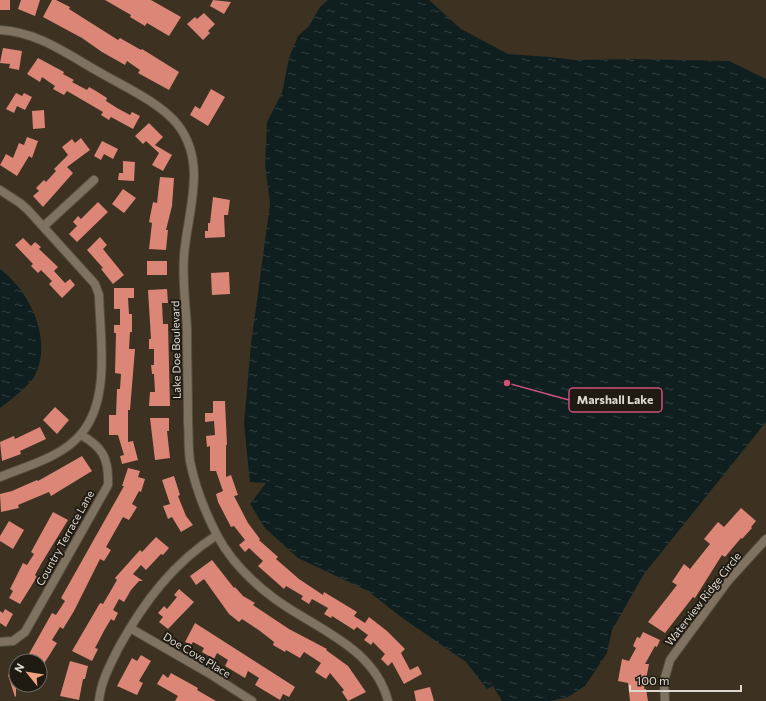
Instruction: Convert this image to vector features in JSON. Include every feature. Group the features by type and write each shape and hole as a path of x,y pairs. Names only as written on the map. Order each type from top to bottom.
{"street":[{"name":"Lake Doe Boulevard","path":"0,30 15,31 41,39 154,104 178,125 190,149 194,164 195,183 184,258 190,460 203,504 217,536 228,553 258,585 276,599 359,653 375,672 384,688 388,701"},
{"path":"44,226 94,180"},
{"path":"0,190 20,203 44,226 95,284 99,295 101,391 96,408 81,434 71,443 48,458 0,477"},
{"name":"Country Terrace Lane","path":"0,642 14,641 25,632 108,485 107,464 104,456 98,446 81,434"},
{"path":"99,701 102,681 107,669 145,604 169,574 194,551 217,536"},
{"name":"Waterview Ridge Circle","path":"666,701 664,681 670,660 728,581 766,539"},
{"name":"Doe Cove Place","path":"130,628 210,674 252,701"}],"water":[{"path":"328,0 429,0 461,29 508,54 576,60 632,59 729,61 766,79 766,422 644,574 612,630 607,653 585,686 568,697 550,701 502,701 493,686 487,689 466,662 401,617 368,591 298,558 265,528 250,504 266,483 250,482 244,424 251,344 270,204 265,165 267,122 282,93 289,58 298,36 309,26 320,7"},
{"path":"0,269 11,278 29,303 36,318 40,333 41,348 40,363 32,380 0,408"}],"building":[{"path":"0,0 10,0 10,10 0,10"},
{"path":"21,0 40,0 35,16 18,9"},
{"path":"52,0 56,0 70,7 69,9 118,40 120,38 141,50 142,49 179,72 169,90 138,73 140,70 127,61 125,65 102,52 82,38 43,17"},
{"path":"105,0 151,0 181,17 169,36 147,23 145,26 130,17 131,15"},
{"path":"213,0 231,2 224,14 210,6"},
{"path":"204,13 215,24 208,31 210,33 203,40 187,24 195,17 197,19"},
{"path":"3,48 22,51 19,70 9,68 10,64 0,63"},
{"path":"38,58 64,72 63,74 74,80 72,82 87,90 89,87 96,91 107,98 106,101 117,108 130,115 132,112 140,116 133,129 111,117 109,120 101,115 103,112 67,91 64,95 53,89 55,86 42,77 40,82 27,74"},
{"path":"211,89 225,97 208,126 190,115 195,106 200,109"},
{"path":"16,93 22,96 24,93 32,97 25,110 17,106 14,113 6,109"},
{"path":"44,110 45,128 33,129 32,111"},
{"path":"149,123 163,137 155,145 172,155 163,171 152,165 159,153 146,141 143,144 135,136"},
{"path":"27,137 38,141 32,158 29,156 17,176 0,165 6,154 13,158 19,143 24,145"},
{"path":"81,138 90,150 67,167 73,173 43,207 33,196 39,191 36,188 44,180 46,182 56,171 54,169 68,155 62,147 72,139 75,143"},
{"path":"102,141 118,149 113,159 104,154 101,160 94,156"},
{"path":"123,161 135,162 134,181 118,180 119,173 123,173"},
{"path":"160,177 174,178 172,206 166,230 168,230 166,250 149,249 152,223 149,222 153,202 157,203"},
{"path":"123,189 136,198 124,213 112,204"},
{"path":"213,197 230,200 228,215 224,215 225,237 205,238 205,231 208,231 208,223 210,223"},
{"path":"98,202 108,212 77,242 69,234 77,226 73,222 78,216 81,219"},
{"path":"100,237 107,245 103,249 124,275 113,284 101,269 103,268 87,250"},
{"path":"23,238 31,246 35,242 41,247 39,249 58,267 54,271 65,283 70,279 75,285 62,298 49,284 52,281 41,270 38,273 31,266 33,264 15,245"},
{"path":"147,261 167,261 167,275 147,275"},
{"path":"229,272 230,294 212,295 211,273"},
{"path":"114,288 134,288 134,298 128,298 129,314 132,314 132,332 130,332 129,349 135,349 130,410 128,410 128,442 133,441 138,460 122,464 120,456 124,455 118,435 109,435 109,415 116,415 117,389 120,389 121,374 115,373 116,333 114,333 114,325 120,325 120,309 114,309"},
{"path":"167,289 168,303 162,303 163,324 168,324 170,406 149,406 150,392 155,392 154,374 152,374 151,365 154,365 154,349 149,349 149,339 151,339 148,290"},
{"path":"213,401 225,401 227,445 226,477 231,475 238,495 234,496 248,523 260,539 259,540 278,557 276,559 299,579 323,595 324,592 357,612 354,616 365,623 369,617 387,631 405,649 401,653 410,670 418,666 422,674 404,684 392,662 388,666 381,659 385,654 373,642 371,645 364,640 368,635 357,627 354,630 332,616 331,618 324,614 328,608 312,599 309,604 301,599 303,596 286,586 284,589 258,566 263,561 249,548 245,552 239,545 245,540 234,526 231,527 218,502 216,494 223,491 216,471 210,471 210,446 207,447 206,436 215,435 214,421 205,422 205,413 213,413"},
{"path":"55,407 69,420 57,434 43,420"},
{"path":"150,418 169,418 169,431 167,431 170,458 155,460"},
{"path":"40,427 46,439 20,451 21,454 2,461 0,442 14,436 15,439"},
{"path":"82,456 92,471 51,496 49,492 18,505 19,508 1,512 0,494 12,491 37,480 38,481"},
{"path":"128,468 140,471 138,477 145,479 141,492 139,491 132,504 137,507 129,520 123,517 106,547 111,550 104,561 100,559 74,611 63,629 60,627 52,640 57,643 48,657 48,653 30,653 52,613 56,615 65,601 61,598 124,486 122,486"},
{"path":"174,476 180,495 178,496 186,516 193,525 181,532 172,517 168,519 163,506 170,504 162,480"},
{"path":"741,508 756,521 751,527 752,528 742,539 741,538 725,557 722,555 695,598 693,597 665,633 648,622 677,585 672,582 684,564 690,569 710,544 704,539 718,522 724,527"},
{"path":"53,512 68,520 41,564 35,575 37,577 20,604 9,598 13,591 10,589 23,563 27,565 34,554 31,552"},
{"path":"9,521 24,530 13,549 0,541 0,536"},
{"path":"156,537 169,548 146,570 141,565 133,574 143,581 139,581 131,590 124,602 119,599 113,610 118,613 114,621 111,619 105,629 95,648 98,649 92,661 72,651 100,603 103,604 117,580 115,578 140,550 142,552"},
{"path":"212,560 234,588 235,587 243,596 255,603 253,605 289,629 327,649 326,650 348,666 366,692 348,701 342,692 344,690 330,673 326,679 315,672 321,663 304,652 300,658 286,650 285,652 273,645 274,642 260,631 242,619 239,622 229,614 204,579 196,585 190,576"},
{"path":"179,589 194,602 168,629 159,622 163,617 158,613 164,606 167,609 177,597 174,595"},
{"path":"5,609 13,614 6,627 0,623 0,611 3,613"},
{"path":"195,623 295,687 289,697 283,694 280,700 255,685 259,678 248,671 245,678 225,666 228,660 217,653 214,659 202,652 204,648 193,642 191,645 185,642"},
{"path":"643,632 660,640 645,664 649,664 644,689 646,689 648,701 630,701 628,683 618,681 622,659 629,661 636,648 633,646 637,637 640,638"},
{"path":"141,655 151,661 139,681 143,683 137,695 117,686 132,658 137,661"},
{"path":"70,661 88,666 85,679 83,679 79,700 60,696"},
{"path":"171,673 198,688 197,690 216,701 175,701 178,696 157,684 163,674 168,678"},
{"path":"430,687 434,701 416,701 414,691"}],"place":[{"name":"Marshall Lake","path":"507,383"}]}
